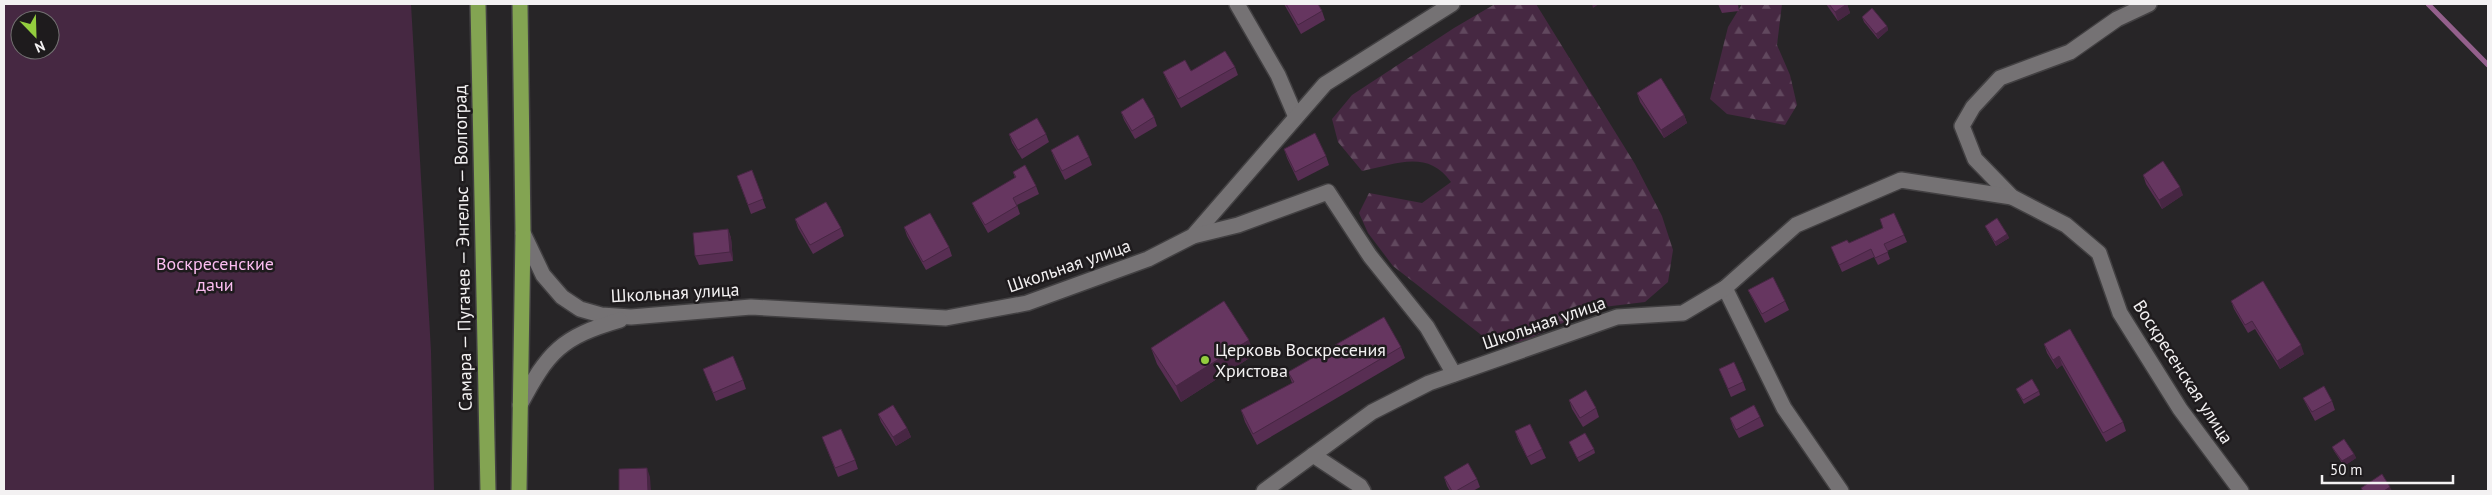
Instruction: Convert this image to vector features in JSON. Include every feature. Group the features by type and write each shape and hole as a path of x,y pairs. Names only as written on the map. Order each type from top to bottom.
{"main road":[{"name":"Самара — Пугачев — Энгельс — Волгоград","path":"478,4 488,491"},
{"path":"519,491 523,233 520,4"}],"street":[{"path":"1237,4 1278,75 1296,118"},
{"name":"Школьная улица","path":"523,233 543,275 562,297 580,309 601,315 631,317 752,307 946,318 1027,303 1148,259 1193,236 1325,84 1452,4"},
{"name":"Воскресенская улица","path":"2149,4 2118,19 2070,52 2000,78 1973,107 1962,126 1975,159 2012,197 2066,225 2099,253 2120,313 2180,409 2241,491"},
{"name":"Школьная улица","path":"1264,491 1372,412 1429,383 1617,317 1683,313 1725,288 1796,225 1900,180 2012,197"},
{"path":"1193,236 1238,225 1328,192 1370,256 1427,327 1454,374"},
{"path":"1725,288 1784,408 1841,491"},
{"path":"520,405 540,368 556,349 572,338 594,327 631,317"},
{"path":"1313,455 1360,486 1363,491"}],"green space":[{"name":"Воскресенские дачи","path":"4,4 411,4 431,351 434,491 4,491"},
{"path":"1495,4 1536,4 1635,164 1662,216 1673,250 1668,282 1645,302 1595,308 1522,342 1489,341 1393,266 1368,233 1359,213 1369,193 1422,203 1451,182 1432,165 1422,162 1399,163 1362,171 1338,142 1332,119 1352,95 1454,28"},
{"path":"1742,4 1782,4 1777,45 1790,75 1797,105 1785,125 1727,114 1710,99 1728,27"}],"building":[{"path":"1286,4 1318,4 1322,11 1298,25"},
{"path":"1829,4 1847,4 1835,12"},
{"path":"1872,8 1887,26 1876,34 1862,17"},
{"path":"1225,51 1235,67 1178,99 1163,72 1185,60 1191,71"},
{"path":"1661,78 1684,115 1661,130 1637,93"},
{"path":"1143,98 1154,117 1132,131 1121,112"},
{"path":"1037,118 1046,134 1018,150 1009,134"},
{"path":"1315,133 1326,156 1295,172 1284,149"},
{"path":"1078,135 1089,157 1062,171 1051,150"},
{"path":"2163,161 2180,187 2159,200 2143,175"},
{"path":"1025,165 1036,186 1013,198 1017,206 985,225 972,203 1016,177 1013,172"},
{"path":"752,170 763,199 748,205 737,176"},
{"path":"826,202 841,228 810,245 795,219"},
{"path":"930,213 949,247 923,262 904,227"},
{"path":"1894,213 1904,235 1884,244 1888,252 1875,258 1871,249 1839,265 1831,247 1847,240 1849,243 1883,228 1880,219"},
{"path":"1997,218 2007,234 1995,242 1985,226"},
{"path":"728,229 730,252 695,256 693,233"},
{"path":"1773,277 1785,301 1762,314 1748,290"},
{"path":"2263,281 2301,345 2277,361 2252,321 2245,325 2231,301"},
{"name":"Церковь Воскресения Христова","path":"1224,301 1249,340 1176,386 1151,348"},
{"path":"1384,317 1401,347 1253,434 1241,410 1294,382 1288,372"},
{"path":"2070,329 2123,422 2103,433 2059,356 2053,360 2044,344"},
{"path":"733,356 743,380 713,393 703,369"},
{"path":"1734,362 1743,382 1728,389 1719,369"},
{"path":"2032,379 2039,391 2023,400 2016,389"},
{"path":"2324,386 2332,401 2312,412 2303,398"},
{"path":"1586,390 1596,408 1580,418 1569,400"},
{"path":"893,405 907,428 893,437 878,414"},
{"path":"1754,405 1760,417 1736,430 1730,418"},
{"path":"1530,424 1542,449 1527,457 1515,431"},
{"path":"841,429 855,460 835,468 822,437"},
{"path":"1585,433 1594,449 1577,458 1569,442"},
{"path":"2344,439 2354,454 2342,461 2332,447"},
{"path":"1468,463 1477,479 1456,491 1452,491 1444,477"},
{"path":"647,468 648,491 619,491 619,469"},
{"path":"2382,474 2390,487 2384,491 2363,491 2361,488"}],"waterway":[{"path":"2428,4 2488,65"}],"place":[{"name":"Церковь Воскресения Христова","path":"1205,360"}]}
